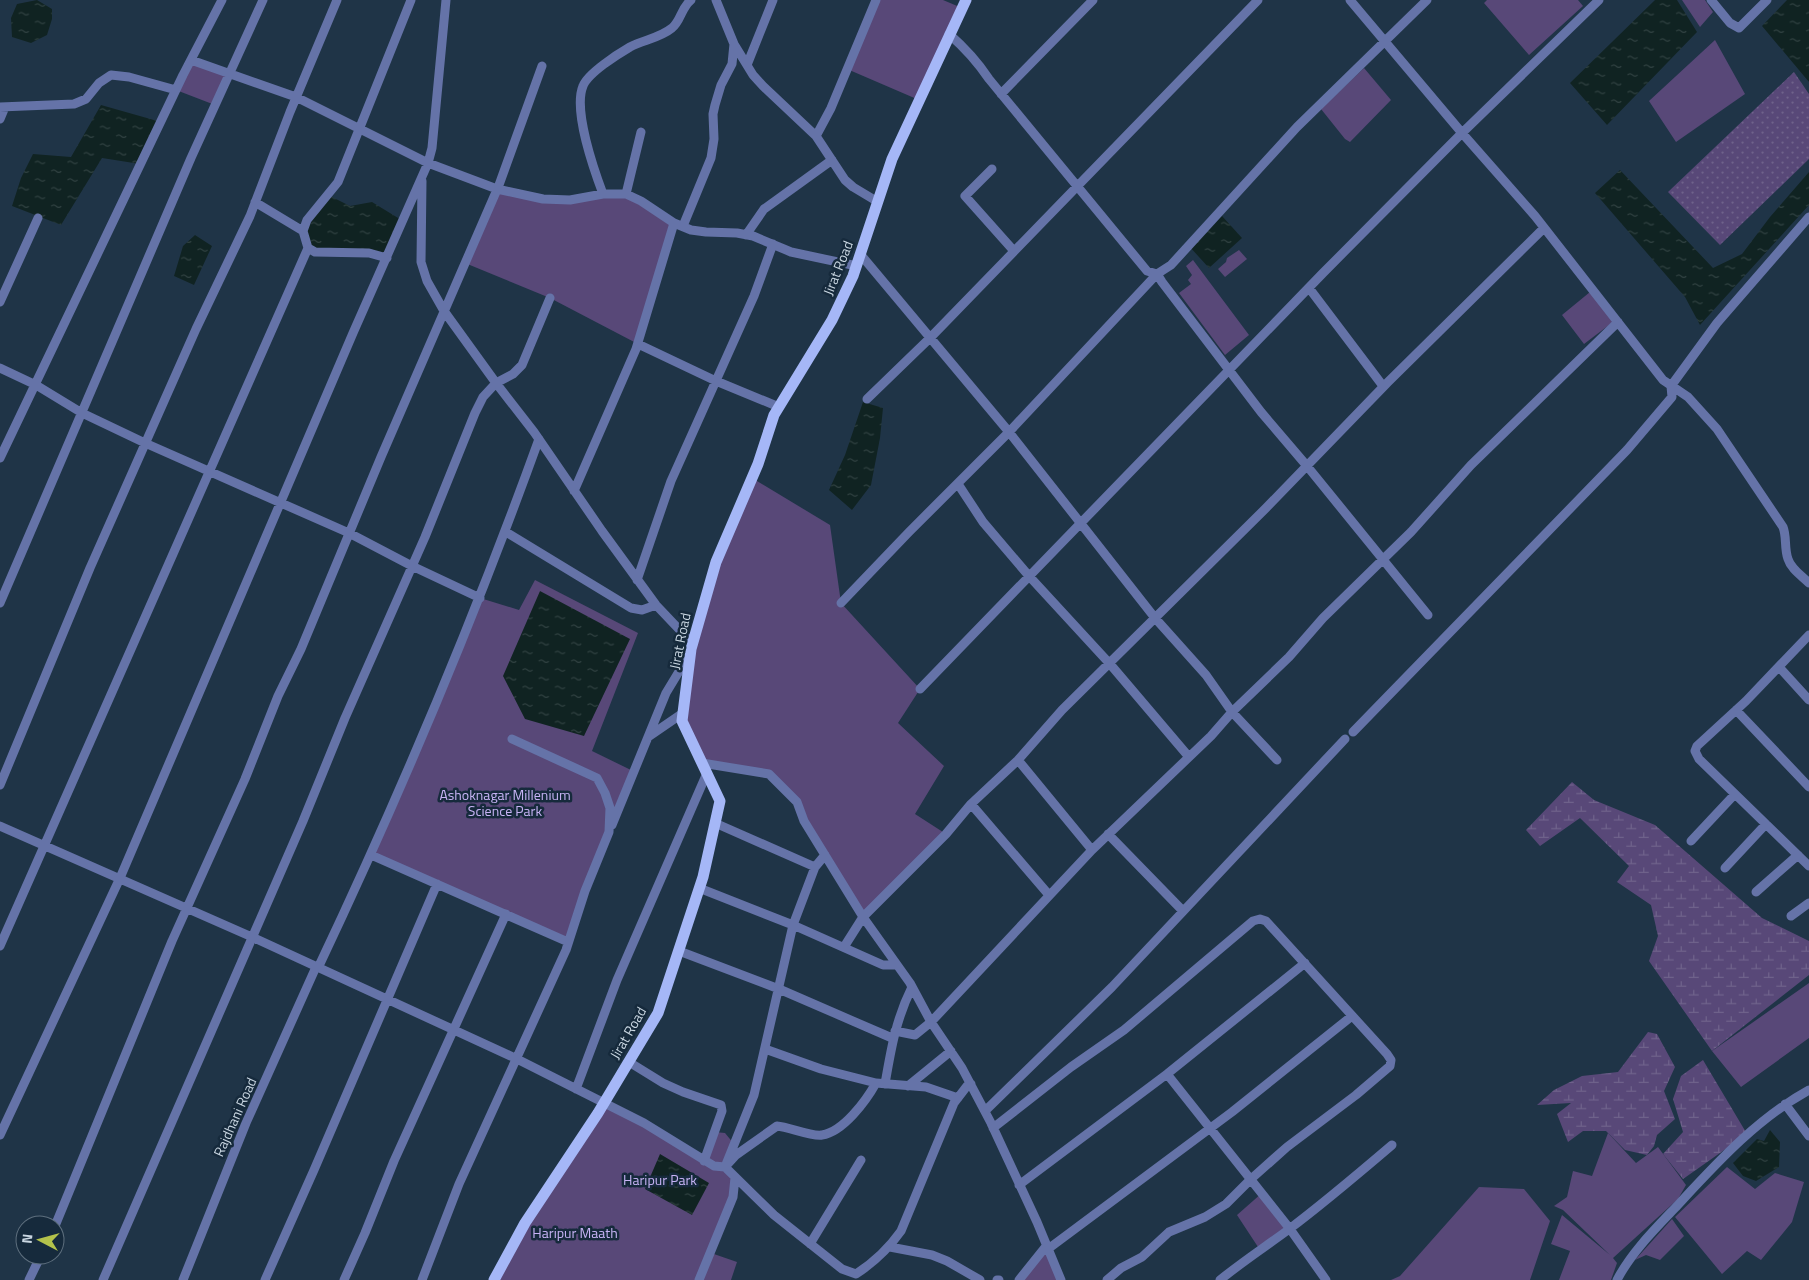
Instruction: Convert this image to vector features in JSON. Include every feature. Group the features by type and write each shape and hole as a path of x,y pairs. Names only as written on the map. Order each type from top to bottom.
{"main road":[{"name":"Jirat Road","path":"494,1280 525,1222 604,1103 658,1013 699,888 720,801 682,721 692,649 716,562 758,464 774,415 832,320 857,266 892,159 966,0"}],"street":[{"path":"0,458 176,90 222,0"},
{"path":"0,602 191,158 263,0"},
{"path":"0,784 90,568 196,329 255,202 296,97 337,0"},
{"path":"387,258 369,253 314,252 308,248 303,231 307,220 338,182 411,0"},
{"path":"0,1135 120,878 428,163 432,148 446,0"},
{"path":"603,194 585,136 581,104 583,85 597,70 619,54 641,41 673,27 686,4 691,0"},
{"path":"716,0 734,44 763,86 816,136 845,180 878,202"},
{"path":"747,65 773,0"},
{"path":"816,136 835,99 876,0"},
{"path":"1001,94 1093,0"},
{"path":"867,399 930,338 1258,0"},
{"path":"1350,0 1544,228 1663,380 1688,397 1717,429 1783,527 1786,534 1789,561 1809,583"},
{"path":"841,603 1009,432 1157,274 1171,264 1297,127 1427,0"},
{"path":"920,689 1308,288 1462,133 1599,0"},
{"path":"1711,0 1730,22 1738,28 1768,0"},
{"path":"949,34 976,60 1001,94 1147,271 1157,274 1261,412 1428,615"},
{"path":"574,491 638,344 678,224 711,158 714,139 713,114 721,86 732,64 734,44"},
{"path":"191,60 229,75 296,97 428,163 498,189 534,197 561,200 603,194 626,194 678,224 706,232 746,235 804,255 857,266"},
{"path":"60,1215 186,907 244,779 278,696 302,649 444,311 498,189 542,66"},
{"path":"0,119 3,107 74,104 86,99 99,83 111,75 129,77 176,90"},
{"path":"626,194 641,132"},
{"path":"746,235 764,209 832,160"},
{"path":"992,169 966,196 1014,251"},
{"path":"422,176 421,262 427,281 444,311 539,439 637,580 692,649 672,681 647,737 585,891 568,942 541,1006 515,1058 459,1184 422,1280"},
{"path":"255,202 303,231"},
{"path":"1352,732 1627,450 1672,397 1671,386 1717,324 1809,217"},
{"path":"0,302 38,218"},
{"path":"844,947 863,917 946,834 971,804 1018,760 1062,710 1307,466 1383,386 1544,228"},
{"path":"637,580 671,481 754,296 773,244"},
{"path":"0,946 308,248"},
{"path":"861,255 1009,432 1082,522 1155,618 1206,675 1232,712 1277,760"},
{"path":"1308,288 1383,386"},
{"path":"103,1280 304,821 475,413 483,397 496,383 513,374 522,365 550,298"},
{"path":"679,951 894,1035 915,1035 930,1022 1092,850 1290,657 1323,618 1411,532 1471,466 1618,322"},
{"path":"638,344 779,407"},
{"path":"0,368 36,385 82,413 209,473 281,502 350,533 412,566 480,598"},
{"name":"Rajdhani Road","path":"183,1280 246,1123 436,707 506,532 539,439"},
{"path":"958,484 983,522 1029,576 1110,664 1189,757"},
{"path":"506,532 630,608 642,610 656,605"},
{"path":"1808,864 1699,759 1695,751 1697,746 1736,710 1809,635"},
{"path":"1779,667 1809,700"},
{"path":"1736,710 1809,787"},
{"path":"647,737 683,713"},
{"path":"512,739 597,778 610,808 609,832"},
{"path":"985,1111 1112,988 1345,739"},
{"path":"1018,760 1092,850"},
{"path":"576,1089 621,971 705,768 769,774 797,802 804,822 863,917 912,987 930,1022 962,1068 993,1128 1048,1247 1060,1280"},
{"path":"1691,841 1735,794"},
{"path":"971,804 1050,895"},
{"path":"715,823 815,867"},
{"path":"1725,868 1766,824"},
{"path":"0,826 186,907 515,1058 644,1123 704,1161 714,1166 725,1167 774,1214 842,1269 857,1277 890,1247 901,1231 954,1102 971,1084"},
{"path":"1108,834 1183,911"},
{"path":"370,855 568,942"},
{"path":"725,1167 754,1096 793,925 815,867 825,855"},
{"path":"1756,892 1798,855"},
{"path":"265,1280 436,884"},
{"path":"699,888 793,925 883,965 897,966"},
{"path":"1791,916 1809,902"},
{"path":"344,1280 394,1161 506,914"},
{"path":"993,1128 1071,1067 1124,1030 1253,921 1260,919 1266,921 1387,1054 1391,1060 1390,1066 1356,1095 1287,1147 1226,1204 1205,1217 1169,1232 1142,1257 1121,1268 1107,1280"},
{"path":"1019,1185 1166,1074 1304,963"},
{"path":"725,1167 736,1156 777,1126 820,1136 832,1132 843,1125 871,1092 881,1084 901,1009 912,987"},
{"path":"1019,1280 1048,1247 1210,1128 1352,1016"},
{"path":"765,1049 821,1069 881,1084 926,1087 958,1098"},
{"path":"908,1086 951,1051"},
{"path":"629,1062 663,1083 721,1105 722,1112 704,1161"},
{"path":"1166,1074 1290,1228 1326,1280"},
{"path":"1617,1280 1624,1267 1702,1179 1756,1126 1785,1104 1809,1090"},
{"path":"1785,1104 1809,1136"},
{"path":"1220,1280 1328,1199 1392,1145"},
{"path":"810,1244 861,1160"},
{"path":"699,1280 733,1197 735,1178"},
{"path":"890,1247 932,1255 947,1261 980,1280"},
{"path":"29,1280 36,1265"}],"green space":[{"path":"876,0 943,0 962,8 919,100 847,69"},
{"path":"1487,0 1578,0 1583,6 1529,55 1484,3"},
{"path":"1682,0 1705,0 1713,12 1700,27"},
{"path":"1715,40 1745,94 1676,142 1649,101"},
{"path":"191,60 229,75 215,105 176,90"},
{"path":"1364,68 1391,100 1350,142 1345,139 1321,109"},
{"path":"1794,72 1809,94 1809,159 1720,245 1668,192"},
{"path":"497,189 543,199 626,194 674,223 638,344 550,298 465,263"},
{"path":"1239,250 1247,259 1225,277 1218,269 1226,262 1227,258"},
{"path":"1193,260 1249,335 1225,355 1179,293 1191,284 1188,280 1192,275 1186,266"},
{"path":"1590,292 1613,322 1584,344 1562,315"},
{"path":"752,478 830,525 841,603 920,689 898,723 944,766 915,814 946,834 863,917 797,802 769,774 702,763 682,721 699,621"},
{"name":"Ashoknagar Millenium Science Park","path":"535,580 638,633 592,751 633,771 568,942 371,855 480,598 519,610"},
{"path":"1572,782 1594,800 1655,825 1762,918 1809,941 1809,975 1712,1051 1649,961 1658,936 1651,905 1617,882 1629,866 1580,818 1540,846 1526,830"},
{"path":"1809,983 1809,1038 1741,1087 1712,1051"},
{"path":"1648,1032 1657,1034 1675,1067 1664,1091 1675,1119 1657,1135 1654,1146 1647,1155 1625,1150 1606,1131 1583,1131 1568,1142 1557,1114 1571,1103 1537,1105 1554,1090 1582,1076 1618,1072"},
{"path":"1703,1060 1747,1134 1683,1179 1663,1154 1683,1132 1673,1099 1681,1076"},
{"path":"604,1103 703,1161 715,1132 725,1133 734,1144 725,1167 735,1178 711,1253 737,1262 731,1280 494,1280"},
{"path":"1608,1133 1636,1163 1658,1147 1686,1185 1678,1199 1613,1258 1617,1263 1611,1280 1559,1280 1570,1251 1551,1244 1562,1215 1610,1255 1563,1210 1554,1206 1567,1197 1573,1171 1592,1176"},
{"path":"1727,1167 1755,1189 1775,1173 1804,1182 1792,1222 1761,1260 1747,1251 1722,1274 1675,1217"},
{"path":"1479,1187 1524,1189 1550,1221 1530,1280 1391,1280 1400,1276"},
{"path":"1262,1193 1290,1229 1260,1250 1237,1215"},
{"path":"1672,1219 1684,1236 1660,1260 1646,1255 1635,1260"},
{"path":"1047,1247 1060,1280 1023,1280"}],"water":[{"path":"37,0 52,9 52,19 47,35 31,43 12,37 11,18 17,4"},
{"path":"1655,0 1677,0 1697,32 1607,125 1570,83"},
{"path":"1787,0 1809,0 1809,82 1762,26"},
{"path":"101,105 161,122 140,164 102,158 61,225 12,206 21,178 33,154 71,157"},
{"path":"1620,170 1713,268 1742,254 1770,217 1809,172 1809,205 1700,325 1685,297 1595,193"},
{"path":"328,195 350,206 372,202 403,221 387,258 308,248 307,220"},
{"path":"1222,216 1242,238 1209,268 1189,246"},
{"path":"195,235 212,246 194,285 174,276 183,246"},
{"path":"863,402 883,408 880,438 871,485 852,510 829,490 845,455"},
{"path":"540,591 630,639 584,736 525,719 503,676"},
{"path":"1770,1130 1780,1142 1779,1167 1756,1181 1743,1176 1733,1163 1757,1139 1764,1141"},
{"path":"660,1154 709,1183 692,1215 645,1189"}],"park label":[{"name":"Haripur Park","path":"660,1180"},
{"name":"Haripur Maath","path":"575,1233"}]}
